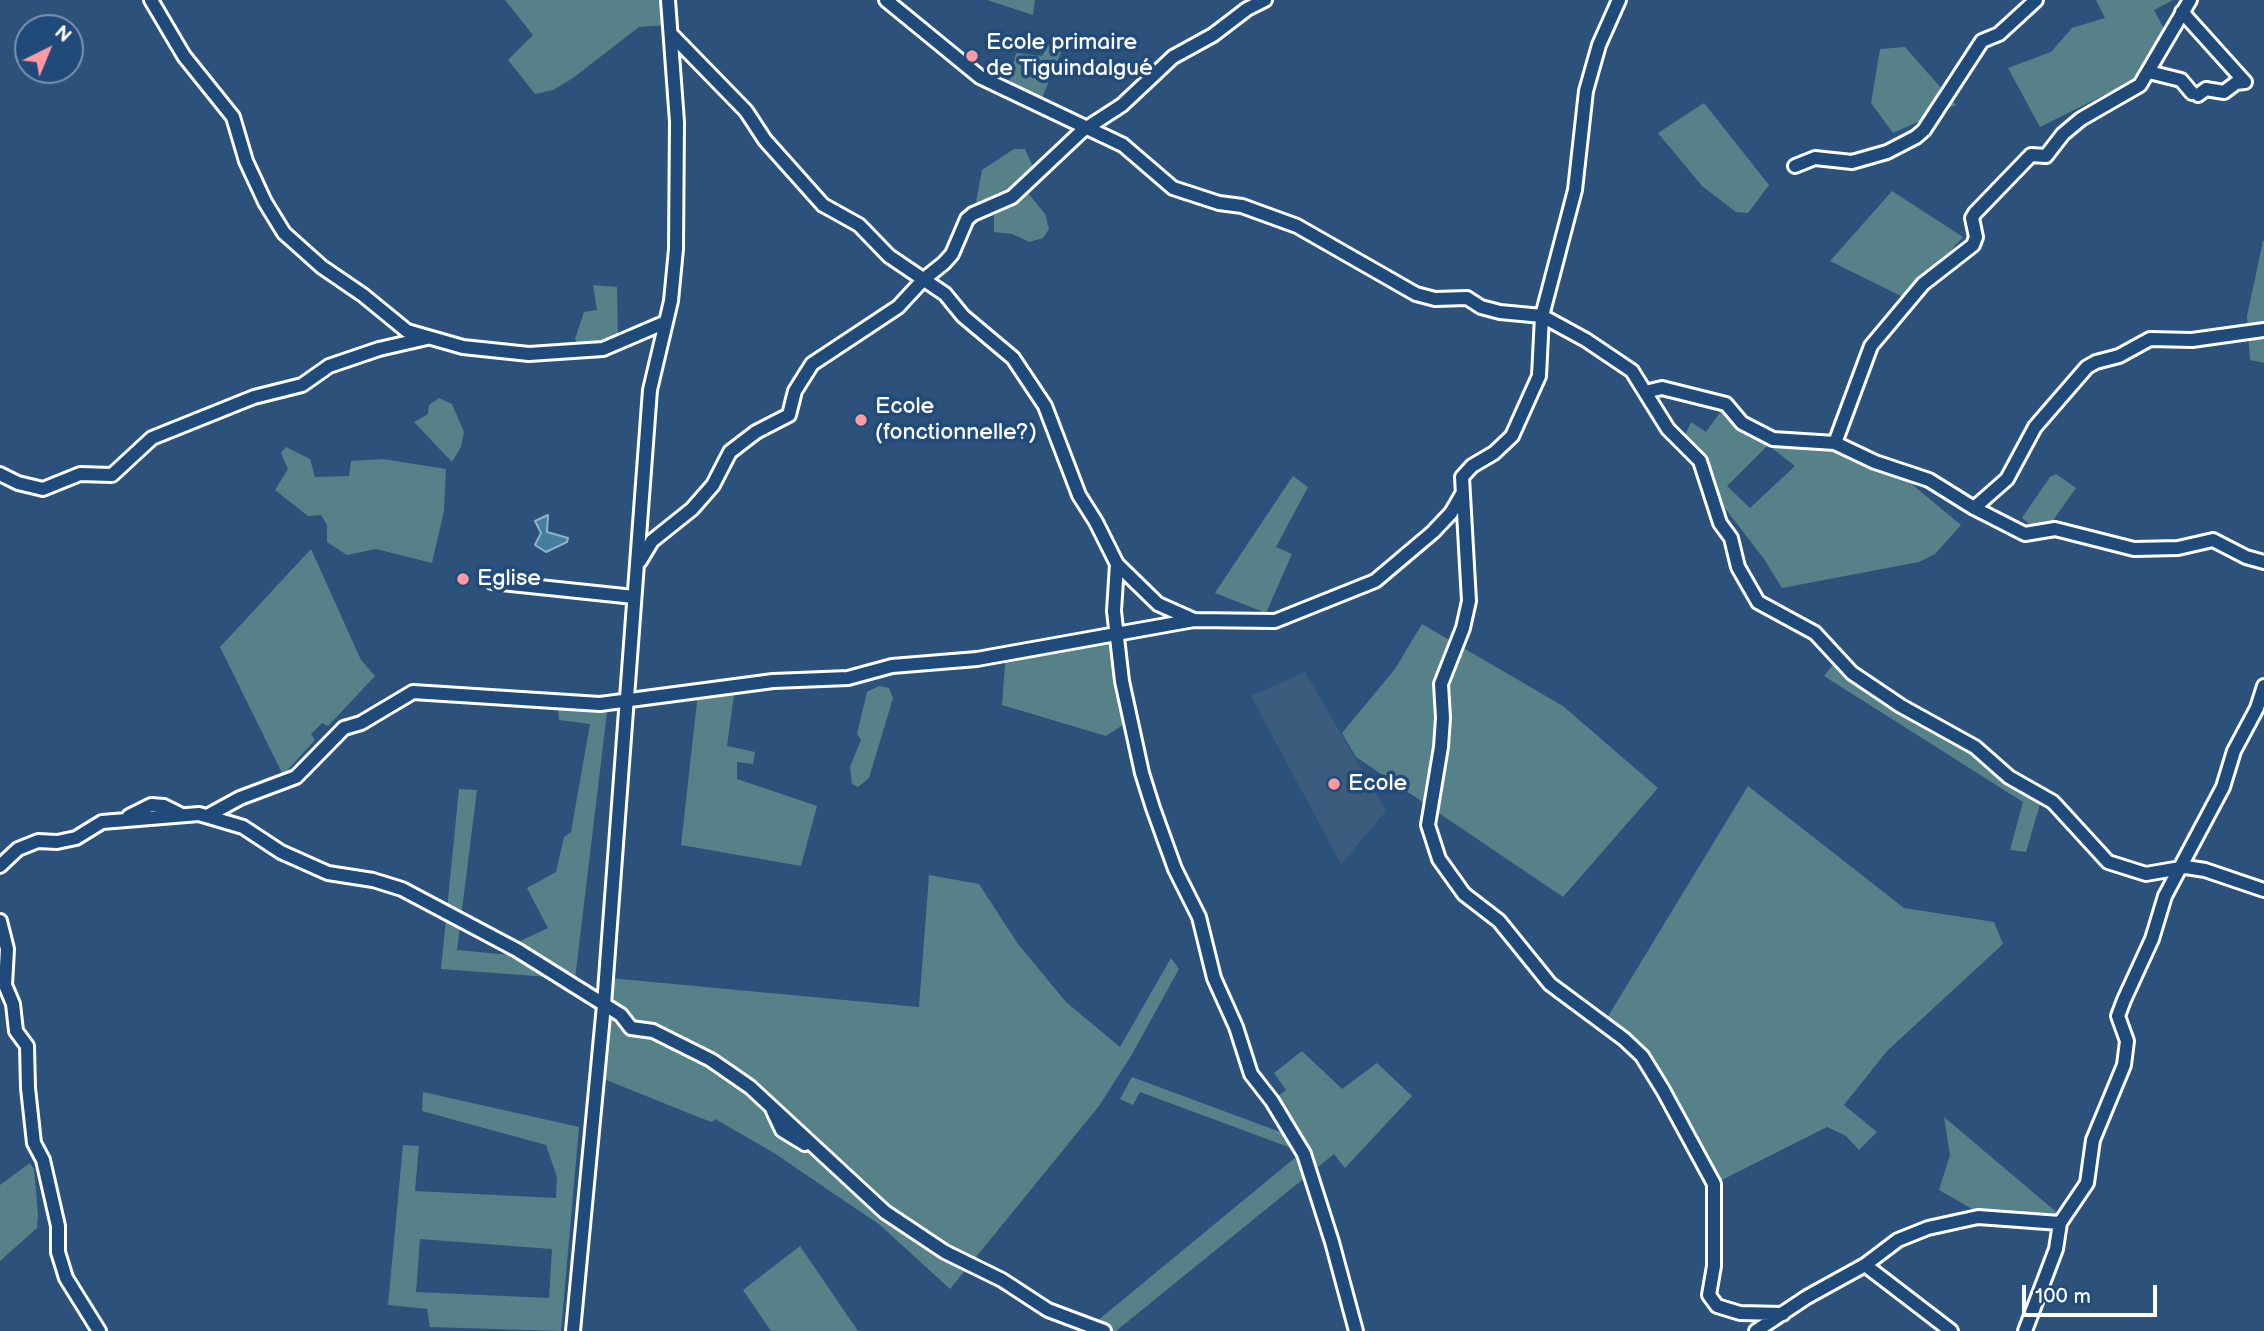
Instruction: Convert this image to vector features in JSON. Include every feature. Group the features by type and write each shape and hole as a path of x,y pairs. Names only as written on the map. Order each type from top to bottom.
{"street":[{"path":"150,0 184,56 233,117 246,161 265,202 284,233 322,267 363,295 407,331 463,347 518,353 570,352 603,349 666,323"},
{"path":"573,1331 604,1005 650,390 666,323 676,249 677,122 668,0"},
{"path":"886,0 980,77 1087,128 1139,157 1161,181 1173,188 1220,203 1242,206 1297,226 1322,238 1352,261 1412,293 1435,299 1467,298 1481,307 1500,312 1542,316 1586,340 1632,371 1668,429 1700,461 1720,523 1731,538 1738,567 1758,603 1815,633 1852,673 1901,706 1976,747 2009,777 2053,802 2108,862 2146,874 2178,868 2220,873 2264,890"},
{"path":"636,571 651,543 692,509 713,485 730,452 756,432 789,415 795,391 812,364 898,307 923,279 952,254 967,219 1012,197 1087,128 1122,105 1173,57 1213,35 1247,9 1265,0"},
{"path":"1619,0 1600,45 1586,91 1571,210 1542,316 1539,376 1512,436 1494,453 1472,466 1462,477 1469,601 1463,628 1441,684 1441,747 1428,814 1432,841 1444,868 1464,894 1499,921 1550,984 1624,1038 1642,1056 1663,1090 1714,1184 1714,1266 1709,1295 1717,1307 1740,1314 1783,1314"},
{"path":"1795,166 1815,158 1852,162 1887,152 1916,137 1924,131 1982,41 1999,34 2036,0"},
{"path":"1835,443 1871,346 1923,284 1973,245 1976,237 1972,218 1990,194 2031,155 2046,156 2063,134 2081,119 2130,93 2149,72 2190,0"},
{"path":"2149,72 2181,80 2195,94 2206,89 2224,92 2236,83 2245,82 2182,12"},
{"path":"671,34 746,111 765,140 822,205 859,225 889,256 945,294 963,316 1013,358 1030,381 1054,424 1079,495 1117,564 1158,604 1194,620"},
{"path":"1974,508 2007,479 2035,426 2087,367 2119,356 2150,339 2193,340 2264,330"},
{"path":"0,474 43,489 80,474 112,475 118,473 141,445 161,434 254,397 302,385 329,366 379,349 428,338"},
{"path":"1646,392 1662,388 1726,404 1742,423 1773,439 1835,443 1875,462 1929,480 1974,508 2025,534 2055,528 2134,549 2178,548 2213,540 2246,557 2264,562"},
{"path":"209,816 240,798 296,777 344,728 361,723 413,692 600,704 625,702 773,681 848,678 892,666 977,659 1194,620 1275,621 1355,592 1392,569 1451,513 1462,493"},
{"path":"1117,564 1114,611 1122,681 1153,808 1175,869 1199,916 1214,978 1236,1027 1251,1074 1272,1101 1304,1154 1356,1331"},
{"path":"492,582 634,597"},
{"path":"2025,1331 2056,1249 2060,1223 2087,1183 2093,1140 2124,1065 2127,1048 2118,1016 2178,868 2223,787 2234,751 2257,708 2264,686"},
{"path":"0,866 18,849 38,841 57,842 76,838 102,822 180,814 209,816 243,827 281,852 328,873 373,880 402,889 517,950 621,1016 631,1028 653,1031 711,1060 770,1104 885,1212 945,1252 1002,1280 1048,1310 1104,1331"},
{"path":"0,921 7,948 5,985 13,1004 16,1031 27,1046 34,1143 43,1160 58,1226 58,1252 66,1278 99,1331"},
{"path":"1756,1331 1807,1297 1866,1265 1898,1240 1927,1228 1968,1219 2060,1223"},
{"path":"1866,1265 1951,1331"}],"shaded area":[{"path":"548,515 547,532 568,538 567,542 546,552 535,545 541,533 535,521"},
{"name":"Ecole","path":"1305,672 1386,811 1341,864 1251,696"}],"green space":[{"path":"505,0 667,0 668,25 639,27 573,78 553,90 535,94 508,60 533,35"},
{"path":"987,0 1035,0 1033,15"},
{"path":"2096,0 2173,0 2154,10 2165,31 2151,54 2144,75 2040,127 2008,68 2051,52 2072,28 2105,18"},
{"path":"1050,43 1062,50 1040,103 1008,87 1016,53 1042,56"},
{"path":"1905,47 1956,105 1893,133 1871,103 1880,49"},
{"path":"1704,103 1769,185 1748,213 1736,212 1702,186 1658,133"},
{"path":"1014,149 1025,149 1037,176 1024,188 1045,214 1049,229 1043,238 1030,242 1012,234 994,232 994,206 976,202 982,170"},
{"path":"1892,191 1963,237 1907,299 1830,261"},
{"path":"2263,241 2264,363 2250,360 2247,316"},
{"path":"593,285 617,287 618,343 582,351 575,339 584,312 597,310"},
{"path":"439,398 452,404 464,432 461,447 452,462 414,422 428,414 429,405"},
{"path":"1726,404 1773,439 1830,442 1891,467 1961,525 1935,554 1919,562 1782,588 1764,559 1711,490 1682,442 1691,422 1706,432","holes":["1768,445 1795,466 1750,508 1727,486"]},
{"path":"286,447 310,459 315,477 349,476 351,461 383,459 446,469 444,511 432,563 376,549 347,555 327,542 327,525 321,515 308,516 275,490 288,469 281,453"},
{"path":"2056,474 2076,488 2049,526 2034,528 2022,518 2050,477"},
{"path":"1293,476 1308,487 1276,547 1292,554 1266,613 1215,593"},
{"path":"311,549 361,660 375,676 328,726 322,723 311,734 315,740 283,775 220,647"},
{"path":"1422,624 1563,706 1658,788 1563,897 1356,757 1342,733 1395,669"},
{"path":"1118,632 1132,719 1106,736 1002,705 1006,653"},
{"path":"1833,665 2043,794 2026,852 2010,850 2023,802 1824,676"},
{"path":"879,686 889,688 893,698 869,778 858,787 852,784 850,767 861,740 857,734 867,692"},
{"path":"735,687 727,746 755,752 753,764 737,762 737,779 817,806 801,866 681,845 698,693"},
{"path":"558,707 607,712 575,979 441,969 459,789 477,790 457,950 511,955 516,943 548,928 527,888 556,872 564,837 571,832 590,724 559,720"},
{"path":"1748,786 1904,908 1994,922 2003,944 1887,1051 1844,1105 1877,1132 1859,1150 1846,1136 1827,1127 1714,1184 1646,1066 1604,1023"},
{"path":"929,875 979,884 1018,944 1066,1002 1120,1047 1171,958 1179,969 1131,1056 1099,1106 950,1289 880,1225 774,1153 715,1119 712,1122 698,1117 599,1077 610,978 919,1007"},
{"path":"1302,1051 1342,1089 1377,1063 1412,1096 1345,1168 1334,1154 1116,1331 1085,1331 1302,1152 1140,1092 1133,1105 1120,1099 1132,1077 1291,1136 1272,1101 1286,1090 1274,1073"},
{"path":"423,1092 579,1127 561,1331 430,1327 427,1309 388,1305 403,1145 419,1146 415,1191 556,1198 557,1177 546,1145 422,1111","holes":["420,1239 552,1249 549,1298 416,1292"]},
{"path":"1944,1117 2061,1216 2053,1223 1988,1218 1939,1190 1950,1155"},
{"path":"30,1163 34,1169 37,1228 0,1261 0,1185"},
{"path":"800,1246 858,1331 771,1331 743,1290"}],"place":[{"name":"Ecole primaire de Tiguindalgué","path":"972,56"},
{"name":"Ecole (fonctionnelle?)","path":"861,420"},
{"name":"Eglise","path":"463,579"},
{"name":"Ecole","path":"1334,784"}]}
